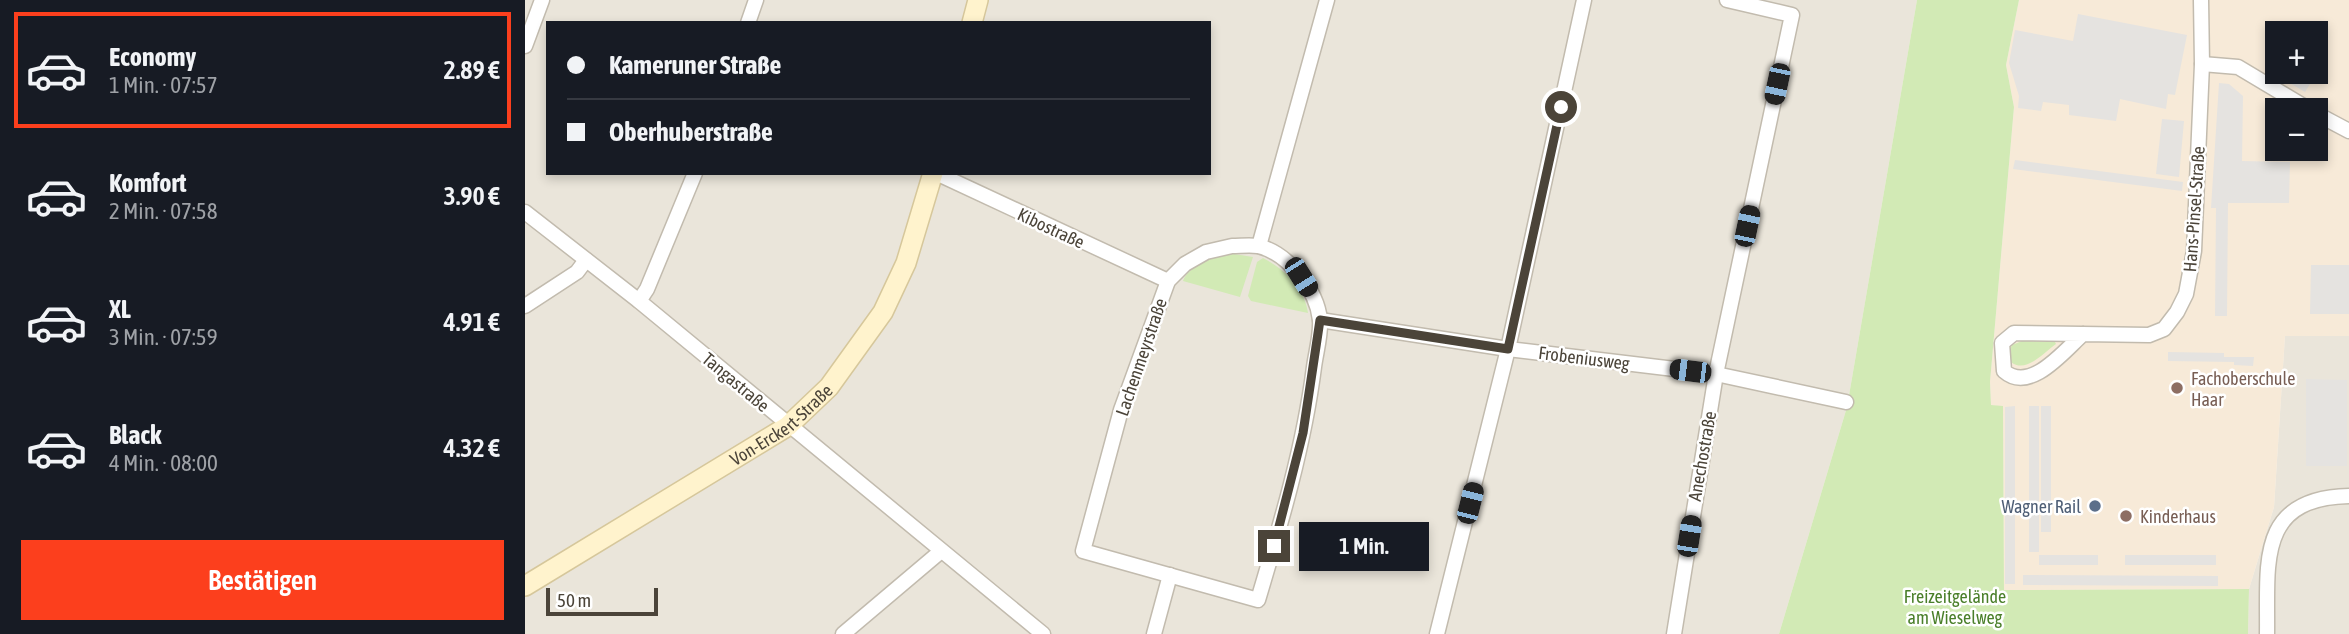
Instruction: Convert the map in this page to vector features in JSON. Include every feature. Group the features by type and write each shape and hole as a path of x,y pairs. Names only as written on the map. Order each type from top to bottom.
{"street":[{"path":"525,47 542,0"},
{"path":"749,21 756,0"},
{"path":"973,21 978,0"},
{"path":"1154,634 1170,575 1258,600 1299,454 1311,391 1320,320 1315,298 1301,277 1285,260 1259,246 1327,0"},
{"path":"1437,634 1508,349 1584,0"},
{"name":"Anechostraße","path":"1674,634 1716,374 1791,15 1727,0"},
{"name":"Hans-Pinsel-Straße","path":"2083,334 2040,372 2022,379 2011,378 2004,371 2002,343 2014,333 2083,334 2149,335 2164,329 2182,303 2195,251 2203,64 2201,0"},
{"path":"2203,64 2238,67 2290,98"},
{"path":"2328,120 2349,131"},
{"path":"639,301 647,289 694,175"},
{"name":"Von-Erckert-Straße","path":"525,586 788,426 829,387 883,312 907,263 933,175"},
{"name":"Kibostraße","path":"938,175 1168,281"},
{"name":"Tangastraße","path":"525,212 639,301 940,552 1043,634"},
{"name":"Lachenmeyrstraße","path":"1170,575 1083,551 1121,410 1168,281 1185,264 1206,252 1232,246 1259,246"},
{"path":"525,306 577,272 586,260"},
{"name":"Frobeniusweg","path":"1320,320 1508,349 1716,374 1846,402"},
{"path":"2267,634 2267,571 2277,530 2283,518 2312,501 2349,496"},
{"path":"843,634 940,552"}],"shaded area":[{"path":"525,0 1917,0 1847,407 1779,634 525,634"},
{"path":"2019,0 2349,0 2349,336 2285,336 2274,507 2249,589 2004,590 2003,407 1991,405 1990,382 2014,107 2006,65"},
{"path":"2078,14 2187,35 2175,95 2168,94 2166,109 2120,99 2116,121 2069,115 2069,105 2043,102 2041,111 2018,108 2019,96 2009,63 2015,30 2073,41"},
{"path":"2219,83 2229,84 2243,96 2242,161 2290,162 2289,203 2228,203 2227,316 2215,316 2216,208 2211,208"},
{"path":"2291,84 2310,84 2305,92"},
{"path":"2162,119 2184,121 2179,177 2156,174"},
{"path":"2015,160 2183,182 2182,191 2013,169"},
{"path":"2311,265 2349,265 2349,314 2310,314"},
{"path":"2285,335 2349,336 2349,634 2248,634 2249,589 2274,507"},
{"path":"2168,352 2224,353 2224,357 2254,357 2253,366 2234,365 2234,362 2168,361"},
{"path":"2306,379 2347,380 2347,466 2306,466"},
{"path":"2015,406 2015,584 2005,584 2005,407"},
{"path":"2029,406 2039,406 2039,552 2029,552"},
{"path":"2041,406 2051,406 2051,532 2041,532"},
{"path":"2039,555 2098,555 2098,565 2039,565"},
{"path":"2125,555 2216,555 2216,565 2125,565"},
{"path":"2023,575 2218,576 2218,586 2023,585"}],"green space":[{"name":"Freizeitgelände am Wieselweg","path":"1917,0 2019,0 2006,65 2014,107 1990,382 1991,405 2003,406 2004,590 2249,589 2248,634 1779,634 1847,407"},
{"path":"1228,253 1253,257 1240,297 1183,281 1196,266"},
{"path":"1263,258 1279,268 1298,287 1308,313 1251,301 1248,296 1257,262"},
{"path":"2022,341 2056,344 2023,366 2011,362 2008,353 2012,345"}],"place":[{"name":"Fachoberschule Haar","path":"2177,388"},
{"name":"Wagner Rail","path":"2095,506"},
{"name":"Kinderhaus","path":"2126,516"}],"route":[{"path":"1274,546 1303,433 1320,320 1508,349 1561,107"}]}
